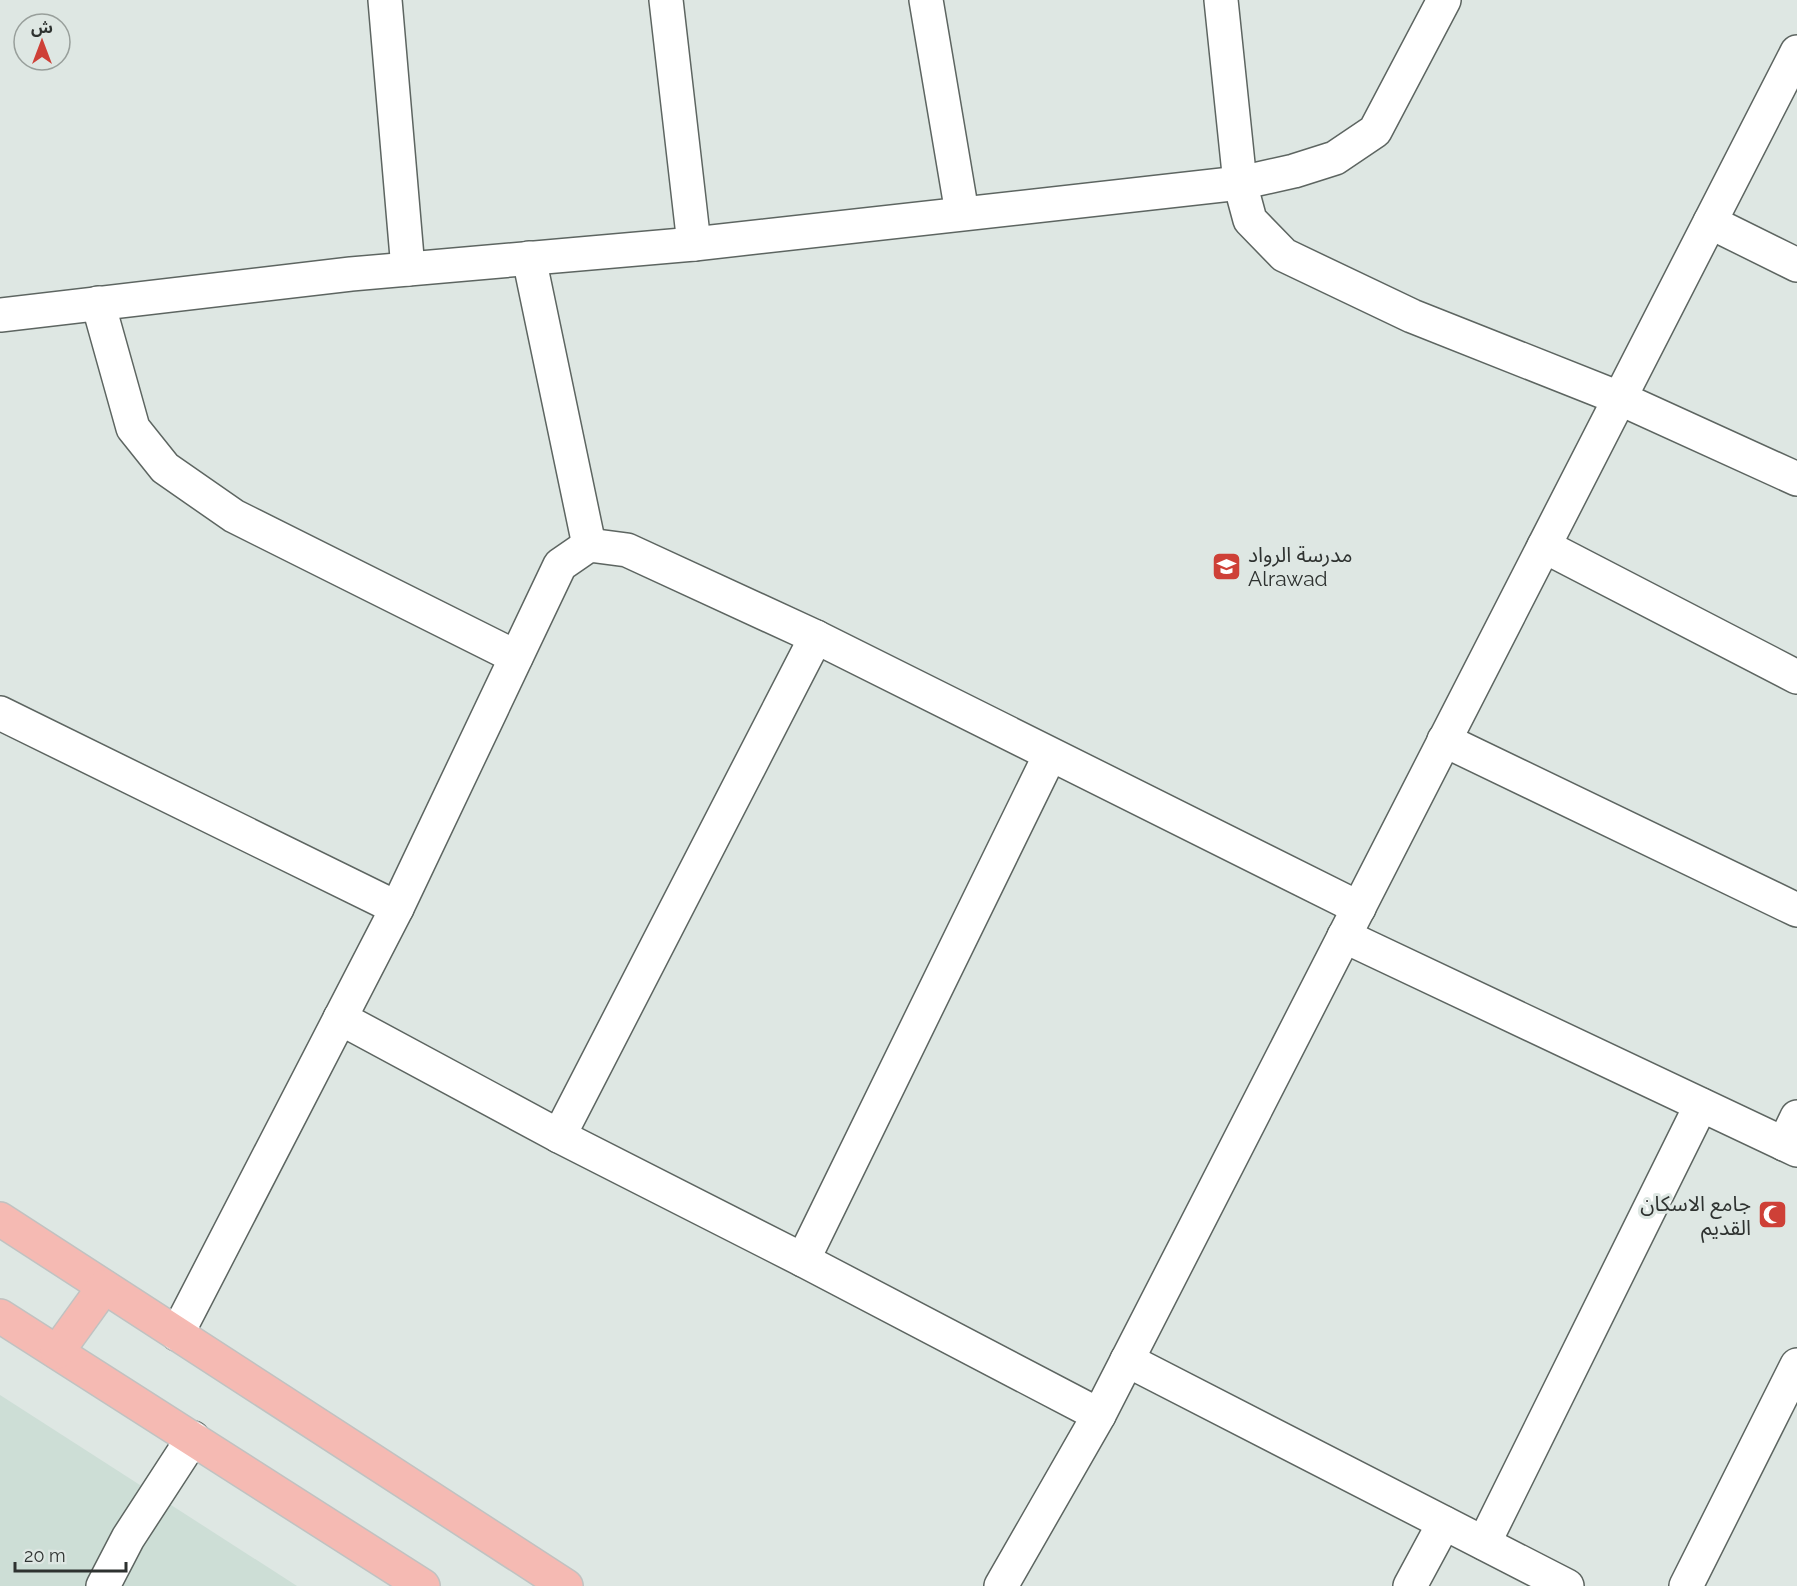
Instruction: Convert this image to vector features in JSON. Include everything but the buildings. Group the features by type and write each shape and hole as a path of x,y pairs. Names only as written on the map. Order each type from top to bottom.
{"main road":[{"path":"0,1219 566,1586"},
{"path":"57,1352 104,1287"},
{"path":"0,1316 423,1586"}],"street":[{"path":"385,0 408,269"},
{"path":"666,0 694,244"},
{"path":"926,0 962,213"},
{"path":"1221,0 1240,183 1250,220 1284,255 1412,316 1619,398 1797,479"},
{"path":"0,315 351,274 694,244 1240,183 1294,171 1335,158 1376,131 1444,0"},
{"path":"1001,1586 1099,1415 1797,52"},
{"path":"1710,222 1797,265"},
{"path":"529,258 589,545"},
{"path":"98,303 133,428 165,468 234,516 516,657"},
{"path":"177,1334 397,908 560,565 589,545 627,550 816,638 1359,908"},
{"path":"1544,546 1797,677"},
{"path":"559,1136 816,638"},
{"path":"0,713 397,908"},
{"path":"1444,740 1797,910"},
{"path":"803,1260 1050,755"},
{"path":"1344,936 1701,1105 1793,1137"},
{"path":"340,1018 559,1136 803,1260 1099,1415"},
{"path":"1484,1544 1701,1105"},
{"path":"1126,1360 1567,1586"},
{"path":"1686,1586 1797,1365"},
{"path":"103,1586 128,1538 193,1438"},
{"path":"1410,1586 1444,1523"}],"shaded area":[{"path":"0,1395 297,1586 0,1586"}],"place":[{"name":"مدرسة الرواد Alrawad","path":"1227,566"},
{"name":"جامع الاسكان القديم","path":"1772,1215"}]}
